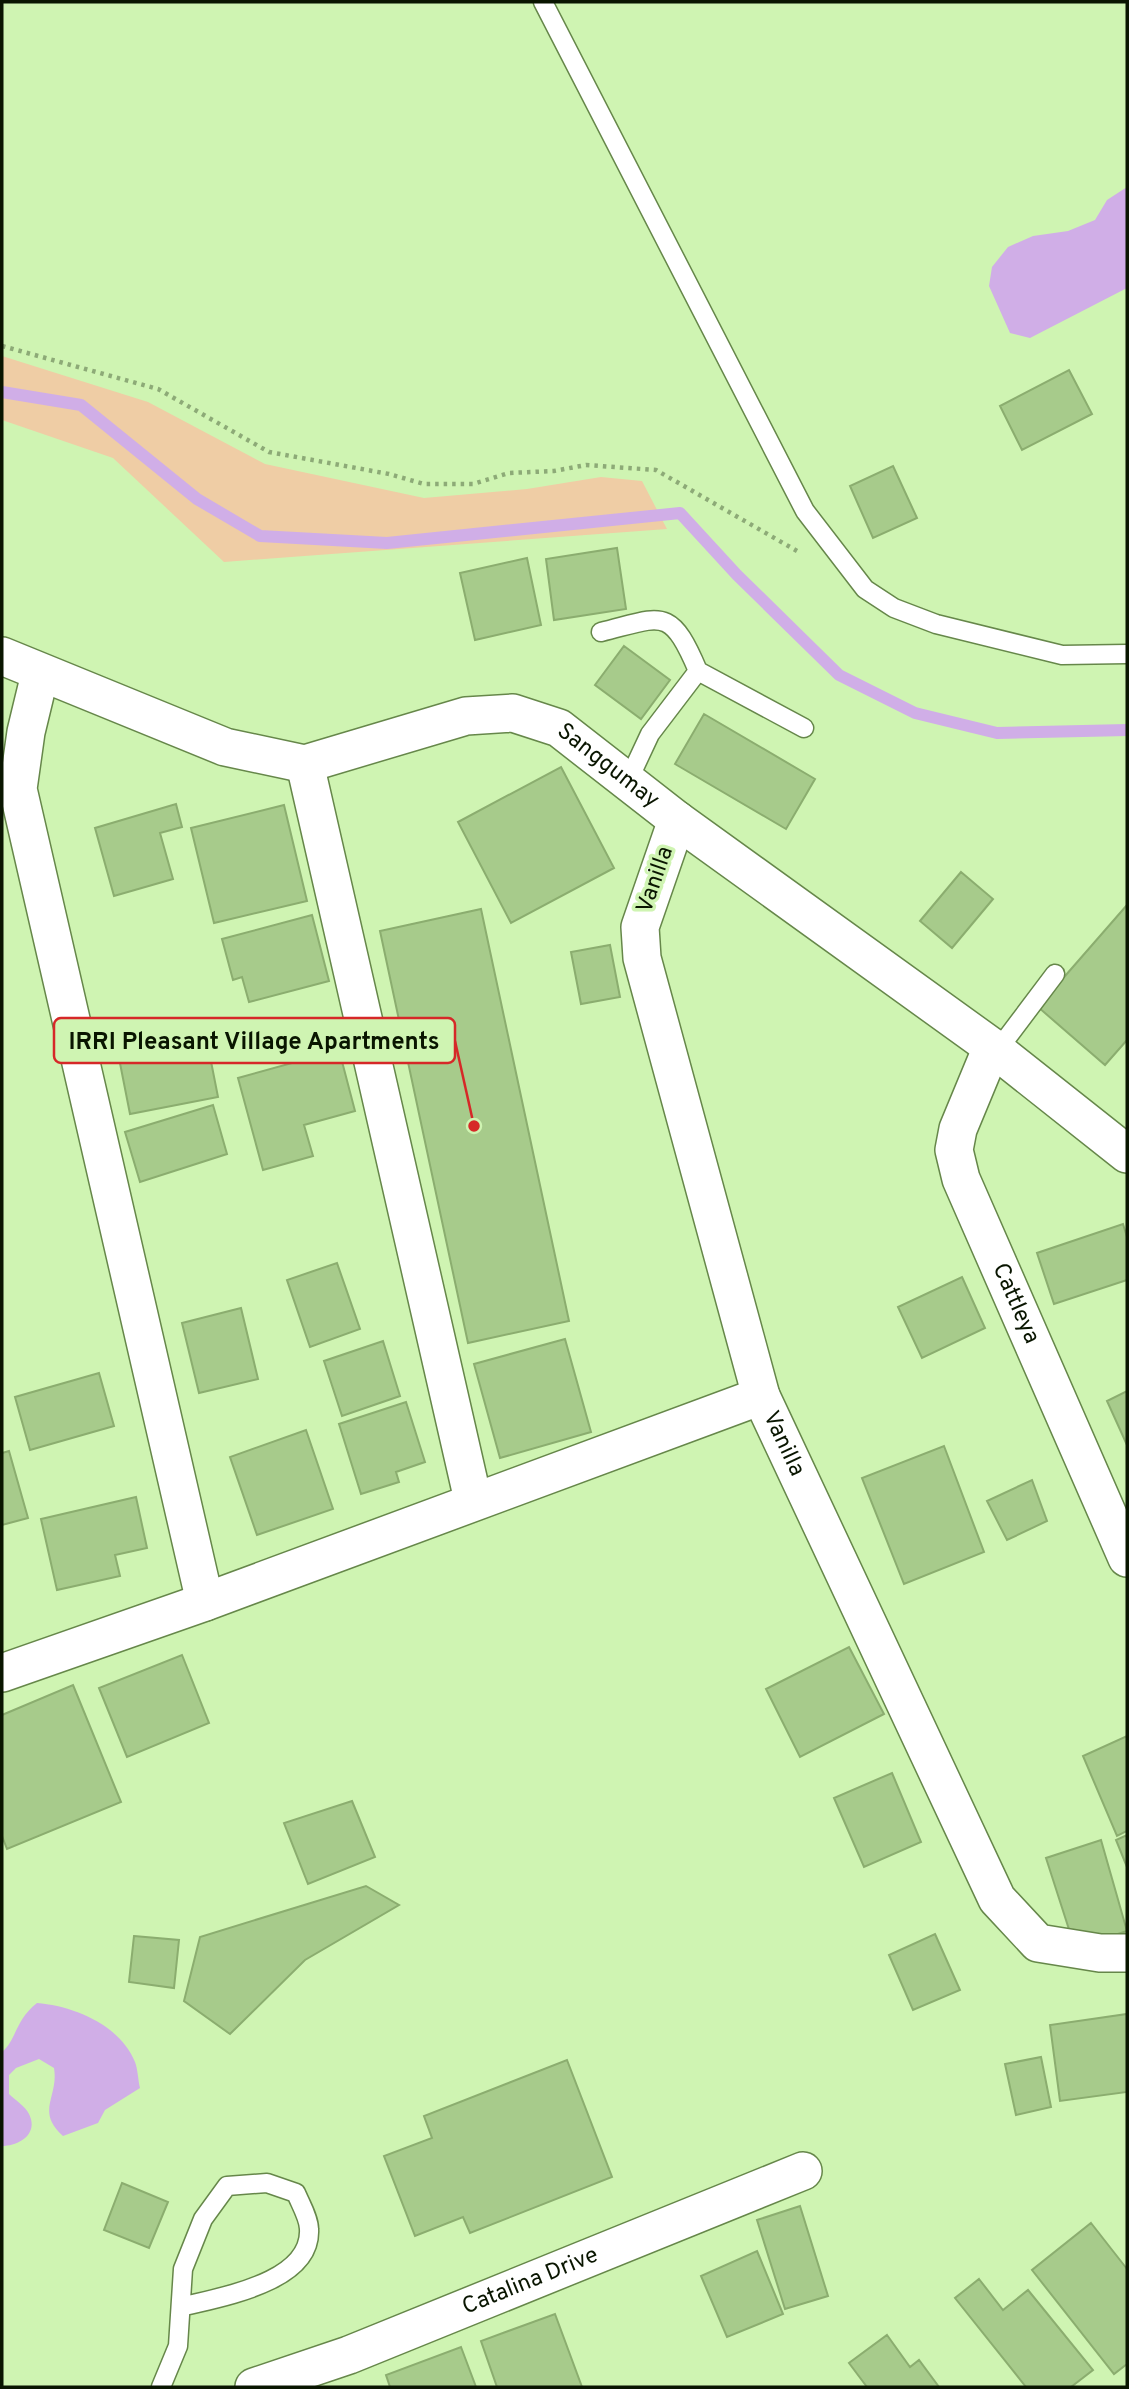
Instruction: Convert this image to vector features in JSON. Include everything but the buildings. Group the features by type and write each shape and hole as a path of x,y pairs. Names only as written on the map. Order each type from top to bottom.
{"street":[{"name":"Sanggumay","path":"2,656 40,674 225,747 305,764 466,716 513,713 559,728 677,820 994,1049 1127,1154"},
{"path":"40,674 26,732 18,789 205,1602"},
{"path":"305,764 473,1500"},
{"name":"Vanilla","path":"677,820 640,927 642,958 761,1396 997,1899 1038,1943 1100,1953 1127,1953"},
{"name":"Cattleya","path":"994,1049 958,1129 954,1150 961,1179 1127,1558"},
{"path":"2,1673 205,1602 473,1500 761,1396"},
{"name":"Catalina Drive","path":"254,2387 349,2355 803,2171"}],"lane":[{"path":"543,2 805,511 865,589 894,608 936,624 1062,655 1127,654"},
{"path":"601,632 661,619 672,624 698,671 804,728"},
{"path":"628,781 650,734 698,671"},
{"path":"994,1049 1055,974"},
{"path":"161,2387 178,2346 183,2269 203,2219 228,2186 267,2183 296,2193 309,2229 300,2261 262,2286 181,2307"}],"path":[{"path":"2,346 158,389 269,452 389,474 424,484 473,484 509,473 554,471 586,465 656,470 807,556"}],"shaded area":[{"path":"1127,187 1127,288 1030,338 1010,333 989,286 992,267 1008,247 1033,236 1068,231 1095,220 1107,200"},
{"path":"2,356 148,402 265,464 424,498 527,489 601,477 642,481 667,529 224,562 113,458 2,420"},
{"path":"37,2003 80,2013 107,2028 128,2049 136,2065 140,2088 105,2110 98,2123 63,2136 50,2119 54,2068 39,2059 16,2068 9,2075 9,2094 27,2111 31,2127 26,2138 15,2144 2,2146 2,2052 24,2016"}],"waterway":[{"path":"2,392 81,405 197,499 260,536 387,543 680,513 737,575 839,675 915,713 997,733 1127,730"}],"place":[{"name":"IRRI Pleasant Village Apartments","path":"474,1126"}]}
